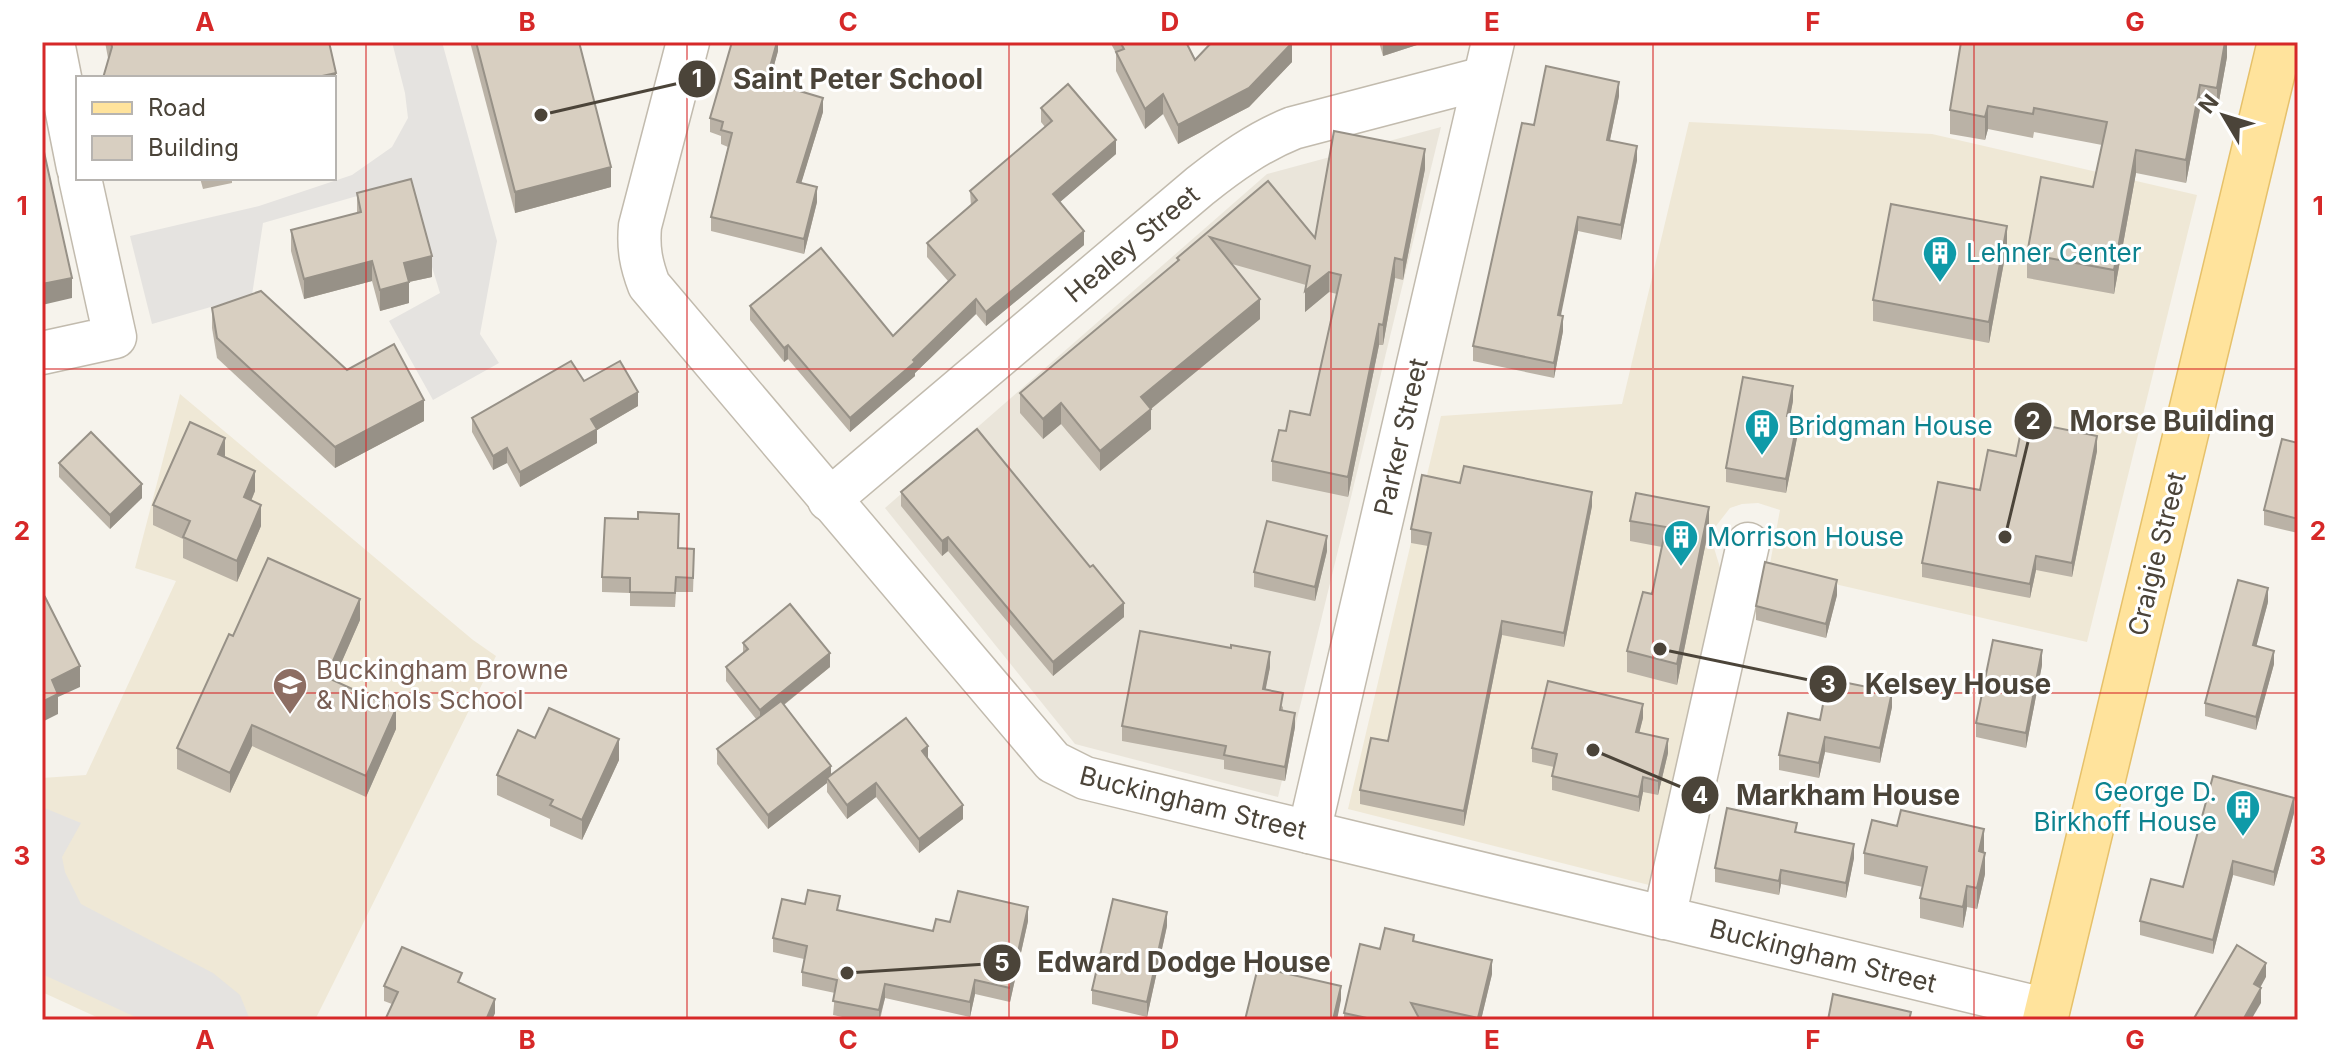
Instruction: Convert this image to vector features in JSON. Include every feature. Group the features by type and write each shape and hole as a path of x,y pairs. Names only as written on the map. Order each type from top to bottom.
{"main road":[{"name":"Craigie Street","path":"2046,1015 2280,42"}],"street":[{"path":"53,42 76,158"},
{"name":"Buckingham Street","path":"688,42 640,226 638,245 641,265 649,285 1053,762 1085,778 1664,918 2046,1015"},
{"name":"Healey Street","path":"829,500 1188,196 1244,153 1267,138 1293,128 1488,60"},
{"name":"Parker Street","path":"1309,832 1488,60"},
{"path":"42,353 115,337 80,180"},
{"path":"1664,918 1748,544"}],"shaded area":[{"path":"392,42 442,42 497,241 480,334 499,363 433,400 389,321 440,293 406,182 263,223 252,295 152,324 130,236 259,206 352,175 392,147 408,118"},
{"path":"1689,122 1932,134 2197,195 2087,642 1769,569 1780,510 1758,503 1742,504 1730,508 1716,526 1714,548 1722,574 1649,885 1348,809 1441,416 1622,404"},
{"path":"1441,127 1278,797 1075,744 885,508 1267,174"},
{"name":"Buckingham Browne & Nichols School","path":"180,394 496,656 315,1020 103,1020 42,992 42,778 86,775 176,581 135,568"},
{"path":"42,807 81,823 62,857 65,872 81,904 213,973 240,995 250,1020 142,1020 42,974"}],"building":[{"path":"111,42 329,42 336,73 322,76 104,76"},
{"path":"476,42 579,42 611,167 515,192"},
{"path":"732,42 777,42 766,81 823,98 797,182 817,187 804,239 711,217 732,133 721,130 723,122 710,118"},
{"path":"1120,42 1186,42 1195,60 1212,42 1292,43 1249,88 1178,125 1163,94 1145,109 1116,52 1124,49"},
{"path":"1961,42 2225,42 2217,88 2200,85 2186,160 2136,150 2114,270 2027,254 2041,177 2093,187 2107,122 2034,108 2033,114 1988,106 1985,117 1950,110"},
{"path":"1546,66 1619,82 1607,140 1637,146 1621,225 1578,217 1558,315 1563,316 1554,363 1473,346 1522,123 1534,125"},
{"path":"1068,84 1116,140 1053,194 1084,231 986,312 976,299 913,360 915,362 850,418 788,345 784,348 750,306 821,248 893,336 955,275 927,243 977,200 970,191 1052,121 1041,108"},
{"path":"1334,131 1425,149 1403,260 1395,258 1383,325 1379,324 1348,477 1272,461 1279,430 1286,431 1290,411 1310,415 1341,275 1329,272 1305,291 1310,266 1210,237 1260,299 1141,397 1151,409 1100,451 1061,403 1043,419 1020,393 1268,181 1315,238"},
{"path":"42,143 72,278 42,284"},
{"path":"411,179 432,256 404,263 409,282 380,290 372,261 304,279 291,230 361,212 357,193"},
{"name":"Lehner Center","path":"1891,204 2007,226 1989,322 1873,300"},
{"path":"261,291 347,370 394,344 424,400 335,447 217,338 212,308"},
{"path":"571,361 584,381 620,361 638,392 591,419 597,429 520,472 507,448 493,456 472,418"},
{"name":"Bridgman House","path":"1743,377 1793,386 1787,416 1798,418 1786,479 1726,468"},
{"path":"2023,421 2097,436 2072,563 2036,556 2030,584 1922,563 1938,482 1980,490 1988,450 2016,456"},
{"path":"190,422 225,438 218,454 255,471 244,497 261,505 237,561 183,537 190,521 153,505"},
{"path":"977,429 1090,567 1093,565 1124,603 1053,662 948,537 942,541 901,492"},
{"path":"91,432 142,484 110,515 59,463"},
{"path":"2282,439 2298,443 2298,519 2264,510"},
{"path":"1464,466 1592,492 1564,633 1502,621 1464,811 1360,790 1371,738 1388,741 1431,533 1411,529 1422,475 1460,483"},
{"path":"1636,493 1709,507 1677,664 1627,651 1643,592 1652,594 1666,527 1630,521"},
{"path":"638,512 679,514 678,548 694,549 693,578 676,577 675,593 630,592 630,578 602,577 605,518 638,519"},
{"path":"1267,521 1327,536 1315,587 1254,572"},
{"path":"268,558 360,599 326,677 396,709 366,776 252,725 230,773 177,748"},
{"path":"1765,562 1837,580 1826,624 1756,606"},
{"path":"2238,580 2268,588 2253,645 2274,651 2256,717 2205,703"},
{"path":"45,597 80,666 52,680 58,694 42,702 42,599"},
{"path":"790,604 830,653 760,710 726,667 748,649 743,643"},
{"path":"1140,631 1270,652 1263,689 1283,693 1280,710 1295,713 1285,767 1224,755 1226,746 1122,726"},
{"path":"1993,640 2042,650 2026,733 1976,723"},
{"path":"1828,679 1892,692 1880,748 1825,737 1819,763 1779,755 1788,713 1820,720"},
{"path":"1548,681 1643,704 1636,732 1668,739 1658,781 1643,777 1639,797 1552,776 1557,754 1532,748"},
{"path":"781,701 831,766 768,815 717,749"},
{"path":"549,708 619,739 582,820 550,805 553,800 497,775 518,730 535,738"},
{"path":"906,718 928,746 922,751 963,805 919,839 876,783 847,805 827,778"},
{"path":"2213,776 2294,798 2274,872 2233,861 2213,940 2140,921 2151,879 2183,887"},
{"path":"1727,808 1797,823 1795,832 1854,844 1846,883 1781,870 1779,881 1715,868"},
{"path":"1901,810 1984,829 1979,851 1985,853 1977,888 1967,886 1963,907 1920,898 1927,867 1864,853 1872,820 1897,826"},
{"path":"808,890 840,896 837,910 933,931 936,919 950,922 958,891 1028,907 1010,988 975,980 970,1002 885,984 879,1010 833,1001 837,980 802,972 807,946 773,938 782,899 805,904"},
{"path":"1113,899 1167,912 1147,1002 1092,990"},
{"path":"1385,928 1414,935 1413,941 1492,960 1478,1018 1411,1003 1420,1020 1376,1020 1344,1013 1360,944 1380,949"},
{"path":"2237,945 2266,963 2254,984 2261,988 2243,1020 2193,1020"},
{"path":"402,947 462,973 458,982 495,999 486,1020 385,1020 398,992 384,986"},
{"path":"1258,967 1341,986 1333,1020 1245,1020"},
{"path":"1833,994 1911,1012 1909,1020 1828,1020"}],"place":[{"name":"Saint Peter School","path":"541,115"},
{"name":"Lehner Center","path":"1940,284"},
{"name":"Bridgman House","path":"1762,457"},
{"name":"Morse Building","path":"2005,537"},
{"name":"Morrison House","path":"1681,568"},
{"name":"Kelsey House","path":"1660,649"},
{"name":"Buckingham Browne & Nichols School","path":"290,716"},
{"name":"Markham House","path":"1593,750"},
{"name":"George D. Birkhoff House","path":"2243,838"},
{"name":"Edward Dodge House","path":"847,973"}]}
